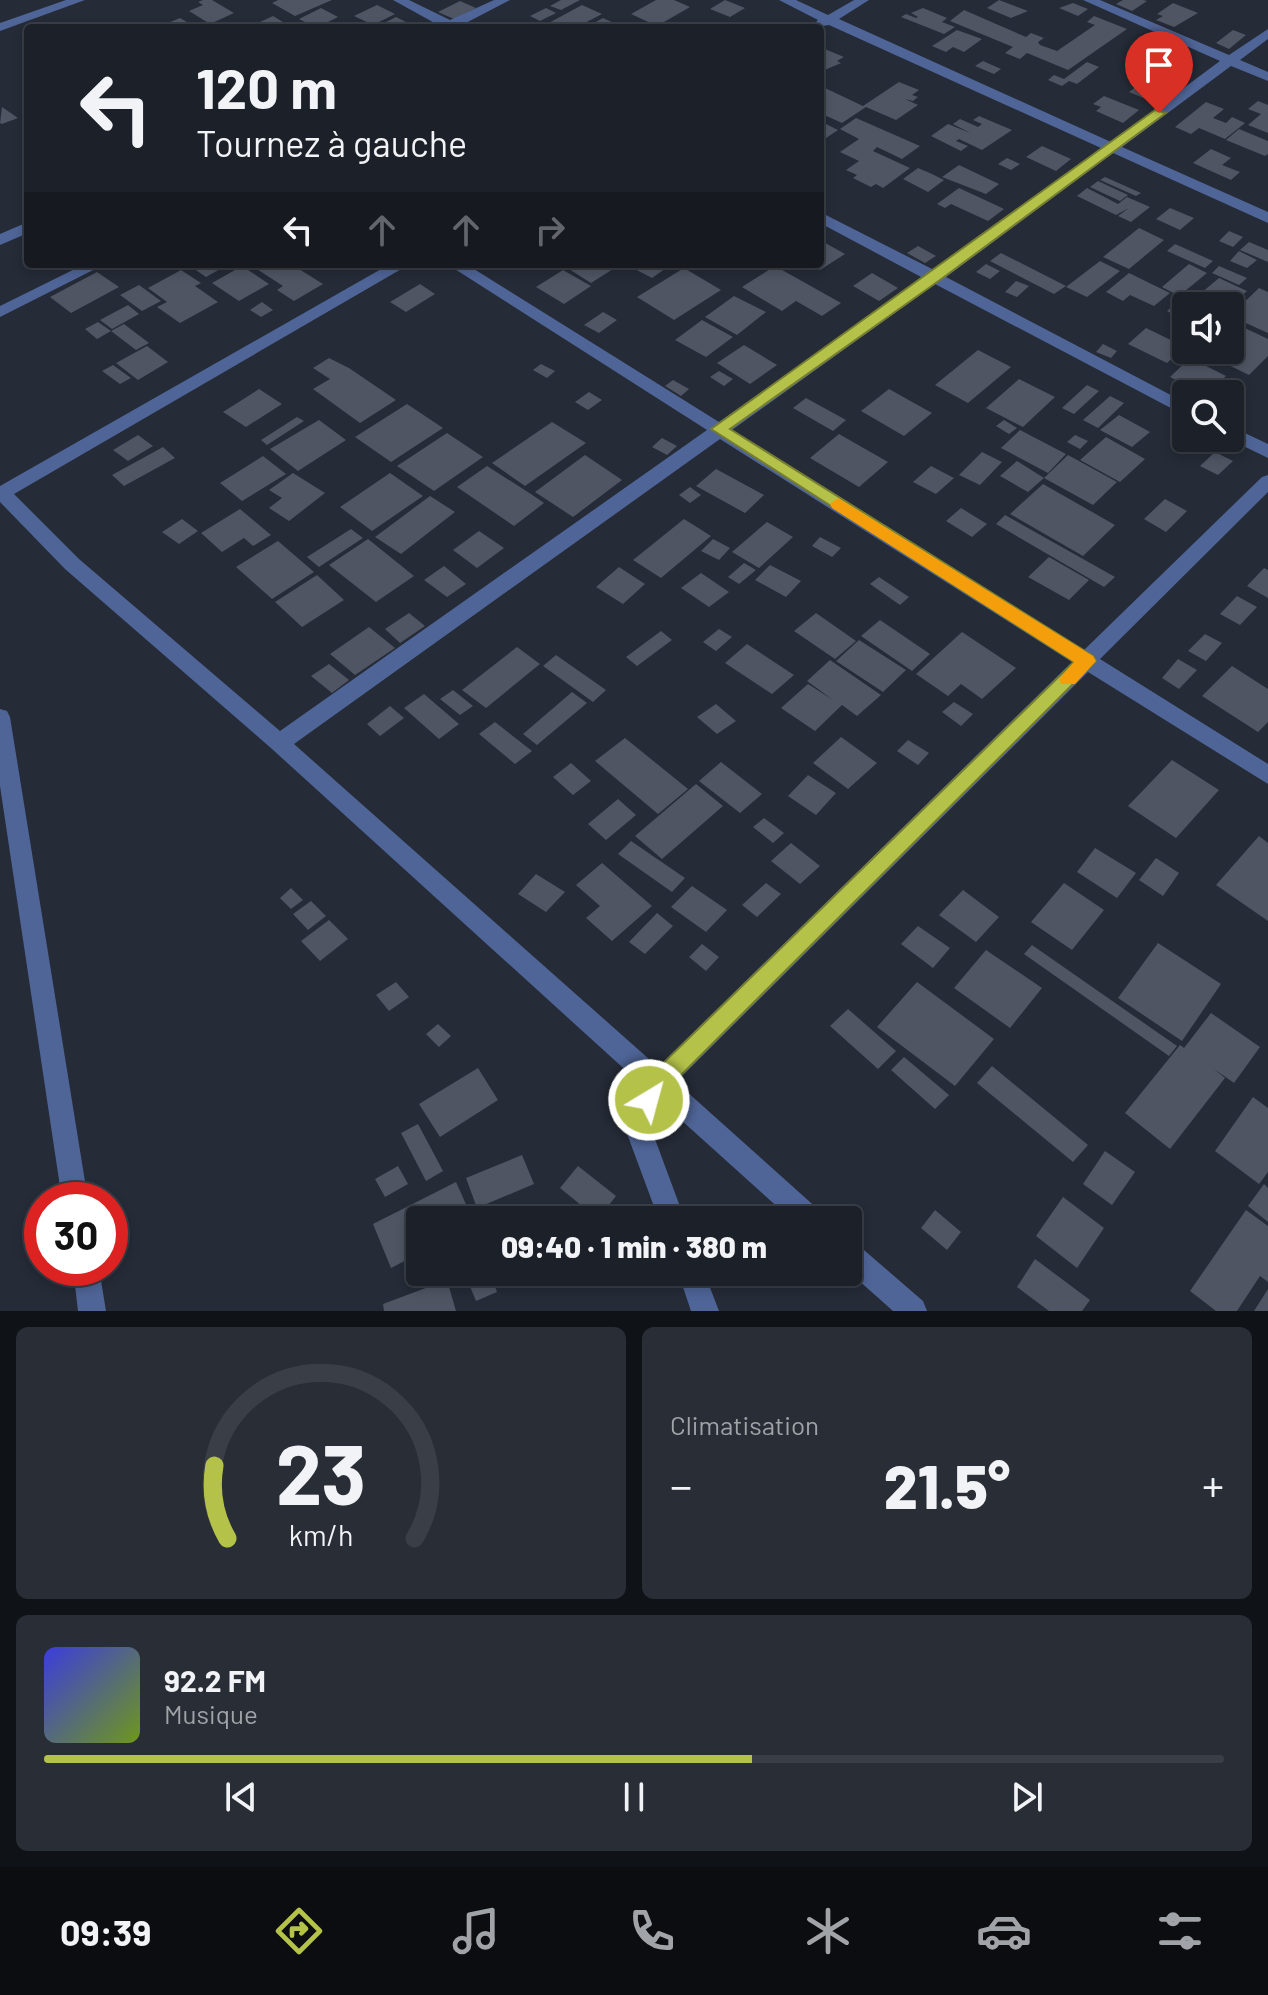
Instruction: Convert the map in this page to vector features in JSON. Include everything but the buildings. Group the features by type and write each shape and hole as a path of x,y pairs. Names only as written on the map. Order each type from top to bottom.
{"street":[{"path":"0,27 79,0"},
{"path":"399,0 444,24"},
{"path":"456,24 504,0"},
{"path":"785,0 1268,218"},
{"path":"821,24 863,0"},
{"path":"1089,0 1268,77"},
{"path":"279,743 935,277 1268,33"},
{"path":"824,219 1172,403"},
{"path":"0,240 24,229"},
{"path":"0,312 89,268"},
{"path":"395,268 1,493 72,564 279,743 795,1206"},
{"path":"461,268 1268,775"},
{"path":"1244,439 1268,452"},
{"path":"667,1206 639,1131 640,1117 658,1083 1268,481"},
{"path":"0,717 72,1182"},
{"path":"862,1265 913,1311"},
{"path":"89,1286 92,1311"},
{"path":"696,1286 705,1311"}],"slow traffic":[{"path":"838,504 1086,661 1068,679"}],"route":[{"path":"649,1100 658,1083 1086,661 719,429 935,277 1159,113"}]}
